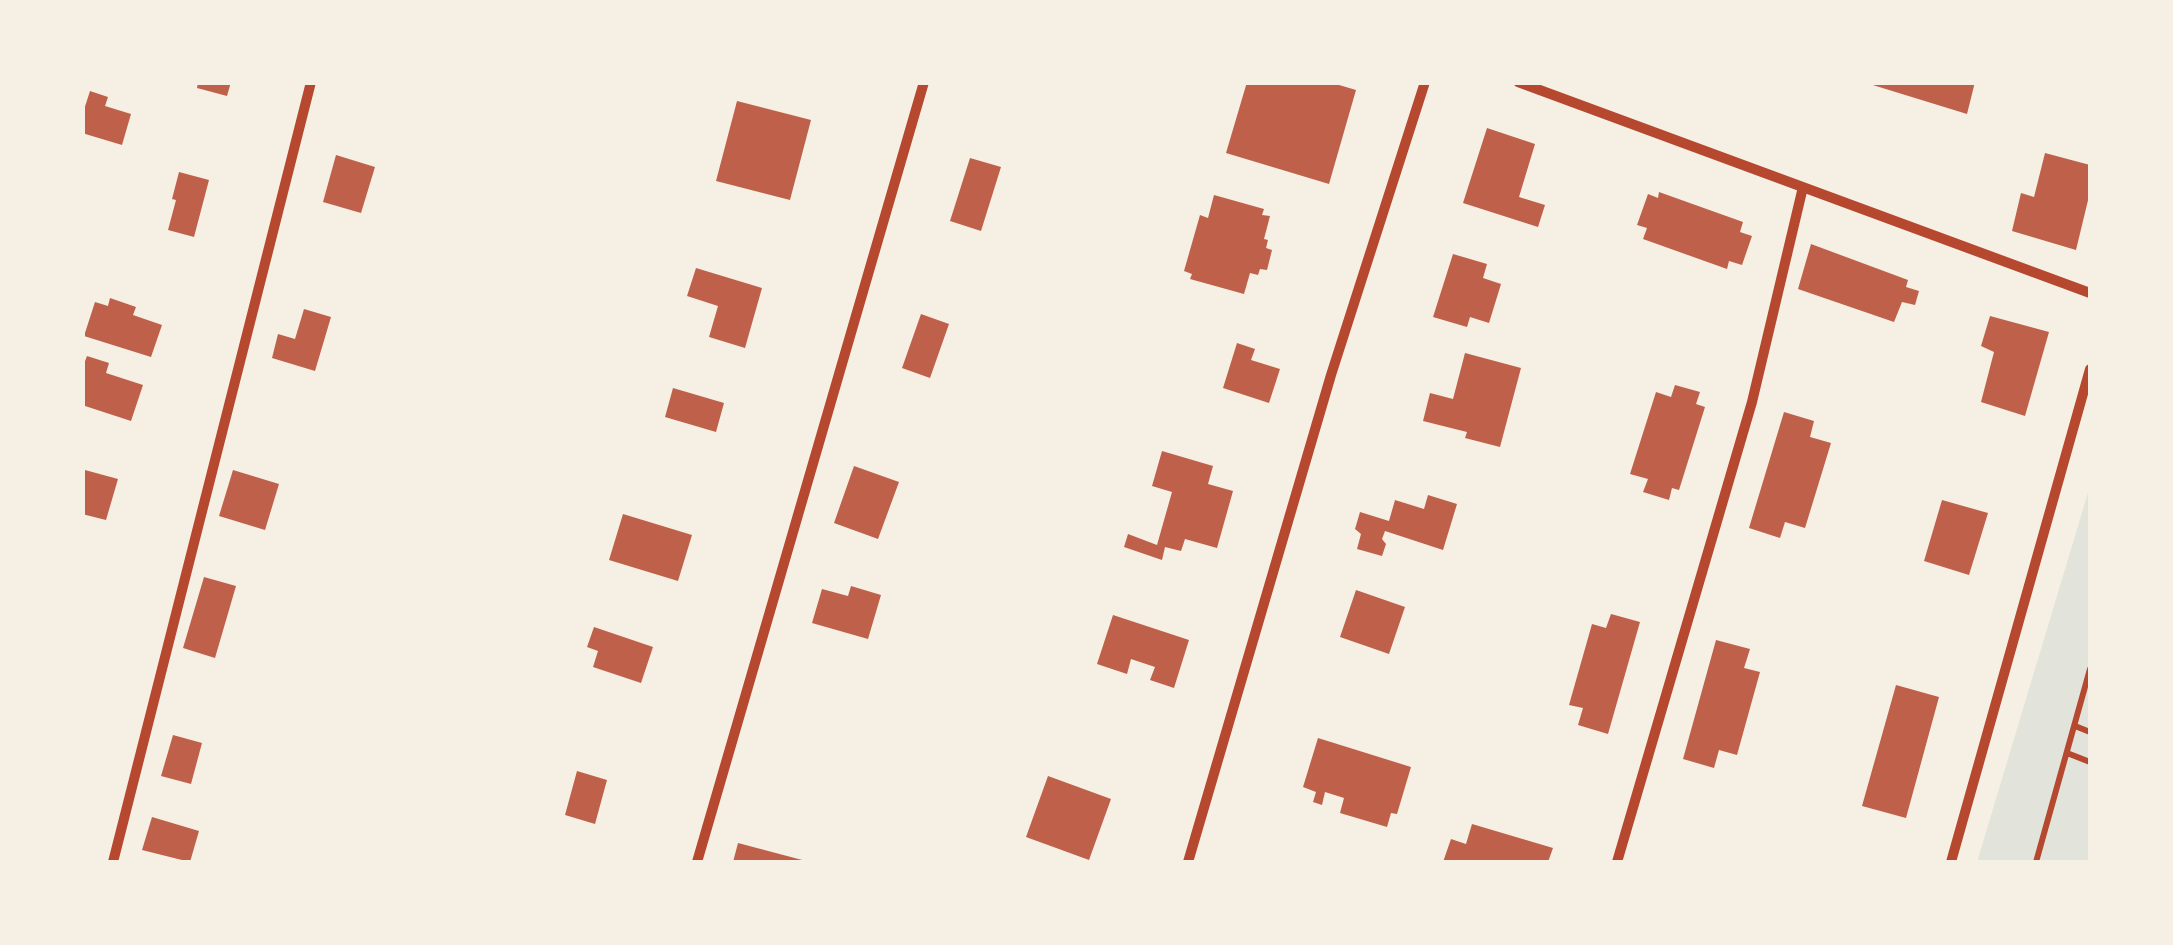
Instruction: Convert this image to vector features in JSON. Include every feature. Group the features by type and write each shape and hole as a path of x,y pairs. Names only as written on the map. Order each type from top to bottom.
{"street":[{"path":"113,862 311,82"},
{"path":"697,862 924,82"},
{"path":"1188,862 1332,374 1426,82"},
{"path":"1518,82 2090,293"},
{"path":"1617,862 1752,402 1802,187"},
{"path":"1951,862 2090,370"}],"path":[{"path":"2036,862 2090,669"},
{"path":"2074,726 2090,732"},
{"path":"2067,752 2090,762"}],"shaded area":[{"path":"2090,486 2090,862 1977,862"}],"building":[{"path":"198,82 231,82 227,96 197,88"},
{"path":"1247,82 1329,82 1356,90 1329,184 1226,153"},
{"path":"1863,82 1975,82 1967,114"},
{"path":"90,91 108,97 105,106 131,114 122,145 82,133 82,116"},
{"path":"737,101 811,120 790,200 716,181"},
{"path":"1487,128 1535,144 1519,197 1545,205 1538,227 1463,203"},
{"path":"2045,153 2090,165 2090,192 2076,250 2012,231 2021,193 2034,197"},
{"path":"336,155 375,167 361,213 323,202"},
{"path":"970,158 1001,167 981,231 950,221"},
{"path":"179,172 209,180 194,237 168,230"},
{"path":"1659,192 1743,222 1740,232 1752,236 1742,265 1729,261 1727,269 1643,239 1647,228 1637,225 1648,194 1658,198"},
{"path":"1214,195 1264,209 1262,215 1270,216 1264,239 1268,240 1266,248 1272,250 1267,270 1260,269 1258,275 1250,273 1244,294 1190,279 1192,274 1184,271 1200,215 1208,218"},
{"path":"1811,244 1908,280 1906,287 1919,291 1915,305 1902,302 1894,322 1798,289"},
{"path":"1453,254 1487,264 1483,278 1501,284 1489,323 1470,317 1467,327 1433,317"},
{"path":"696,268 762,288 745,348 709,337 718,306 687,296"},
{"path":"110,298 136,307 133,315 162,325 151,357 84,336 95,302 108,306"},
{"path":"304,309 331,317 315,371 272,358 278,334 295,339"},
{"path":"921,314 949,324 930,378 902,368"},
{"path":"1990,316 2049,332 2025,416 1981,402 1994,352 1981,346"},
{"path":"1237,343 1255,349 1251,360 1280,369 1269,403 1223,388"},
{"path":"1465,353 1521,368 1500,447 1465,438 1467,432 1423,421 1430,393 1453,399"},
{"path":"87,356 109,363 106,373 143,385 131,421 82,405 82,369"},
{"path":"1675,385 1700,392 1696,404 1705,407 1679,490 1672,488 1669,500 1643,492 1648,479 1630,474 1656,392 1671,397"},
{"path":"673,388 724,403 716,432 665,417"},
{"path":"1784,412 1814,421 1810,437 1831,443 1805,528 1785,522 1780,538 1749,528"},
{"path":"1162,451 1213,466 1208,484 1233,491 1217,548 1185,539 1181,551 1165,547 1162,560 1124,547 1128,534 1157,545 1172,492 1152,486"},
{"path":"854,466 899,482 878,539 834,523"},
{"path":"85,470 118,479 106,520 82,514"},
{"path":"233,470 279,484 265,530 219,516"},
{"path":"1428,495 1457,504 1443,550 1385,531 1382,556 1357,549 1361,534 1355,529 1360,512 1389,521 1395,500 1424,509"},
{"path":"1942,500 1988,513 1969,575 1924,561"},
{"path":"623,514 692,535 678,581 609,560"},
{"path":"204,577 236,586 215,658 183,648"},
{"path":"851,586 881,595 868,639 812,623 822,589 848,596"},
{"path":"1356,590 1405,607 1389,654 1340,637"},
{"path":"1611,614 1640,622 1608,734 1578,725 1583,708 1569,705 1592,624 1606,628"},
{"path":"1113,615 1189,640 1174,688 1150,680 1155,667 1131,659 1127,674 1097,664"},
{"path":"594,627 653,647 641,683 593,667 598,651 587,647"},
{"path":"1716,640 1750,649 1744,668 1760,672 1737,755 1719,750 1714,768 1683,759"},
{"path":"1896,685 1939,697 1906,818 1862,806"},
{"path":"173,735 202,743 191,784 161,776"},
{"path":"1318,738 1411,767 1397,814 1391,813 1387,827 1340,813 1344,798 1325,792 1322,805 1313,802 1316,792 1303,787"},
{"path":"577,771 607,780 595,824 565,815"},
{"path":"1048,776 1111,799 1089,860 1026,837"},
{"path":"152,817 199,831 190,862 142,850"},
{"path":"1472,824 1553,848 1548,862 1443,862 1451,839 1466,844"},
{"path":"738,843 806,861 806,862 733,862"}]}
